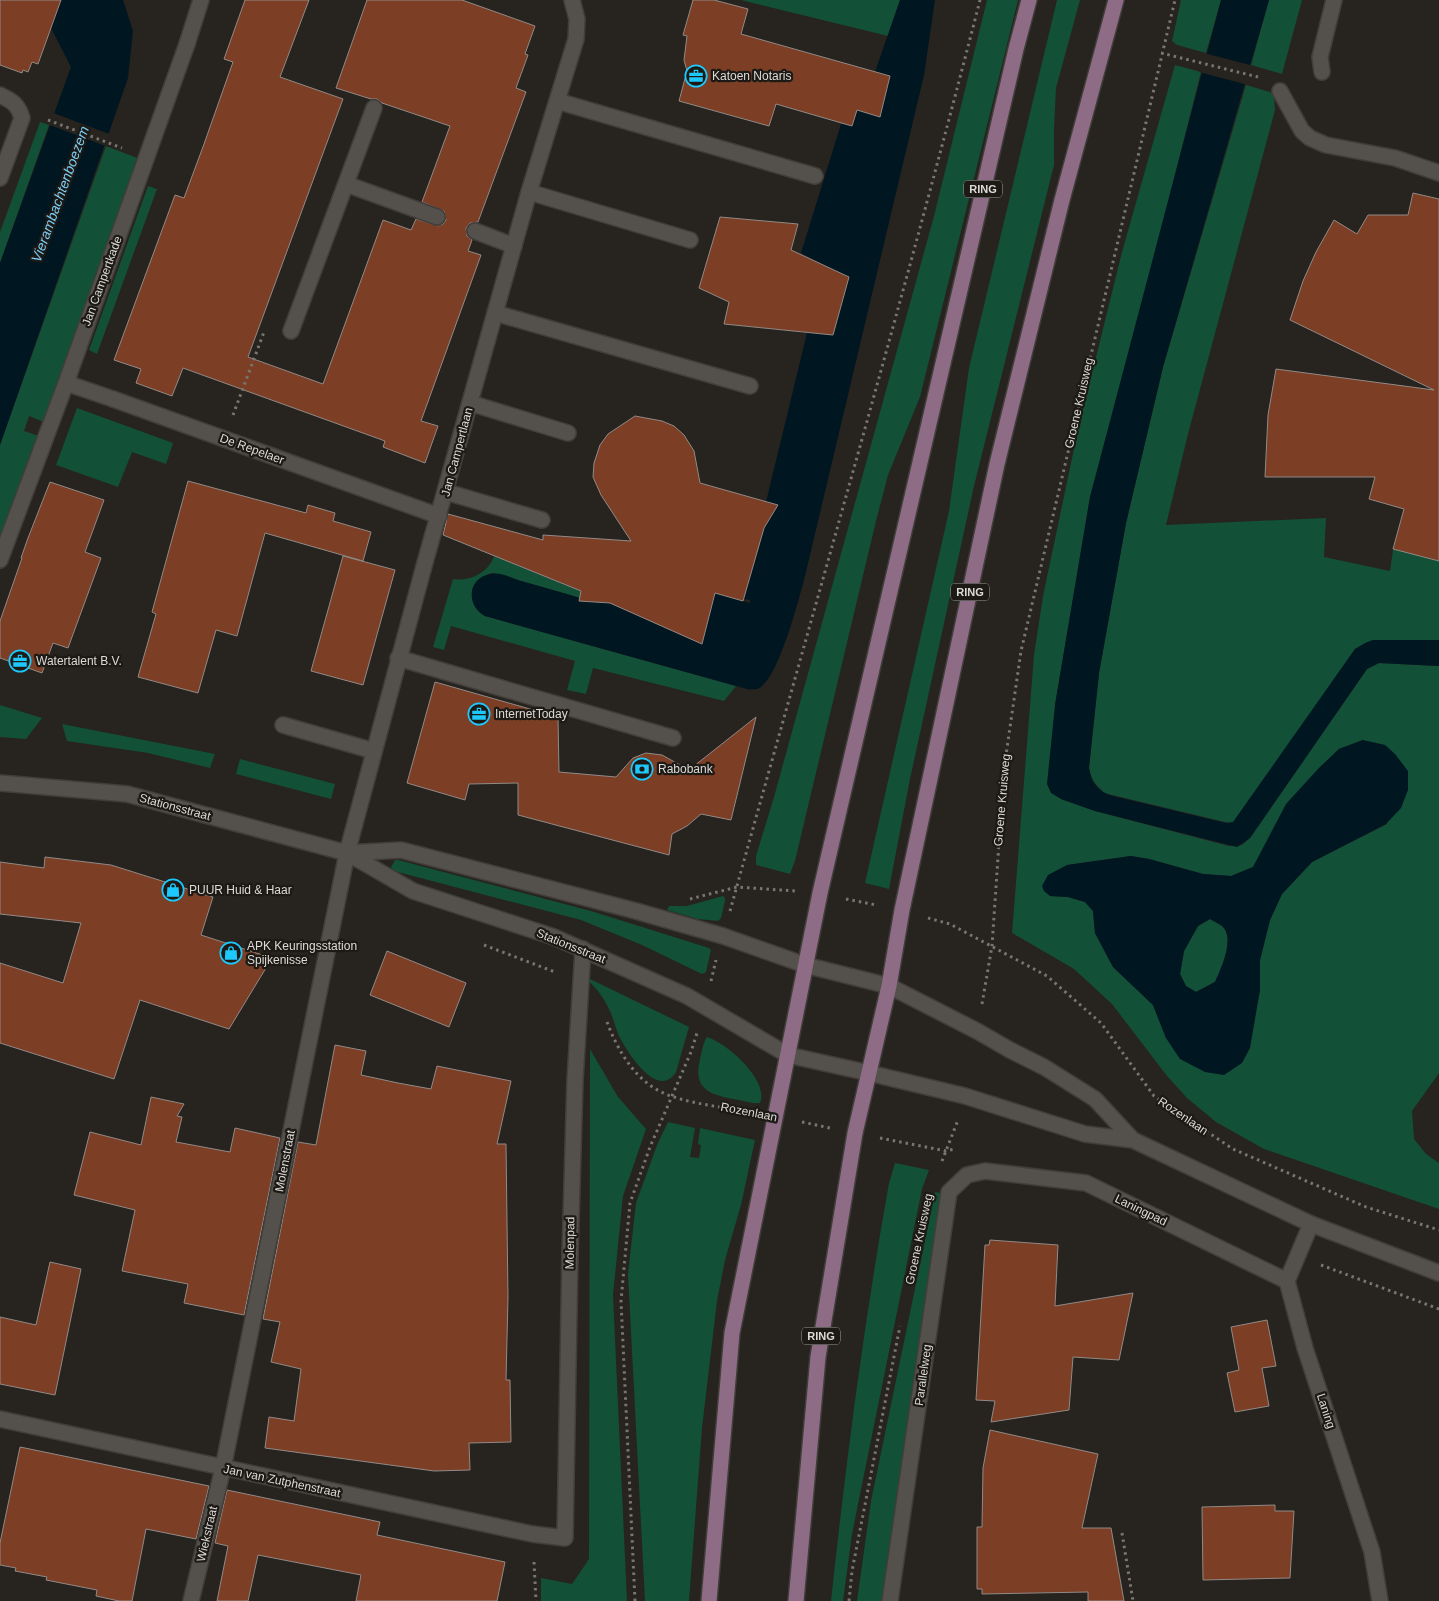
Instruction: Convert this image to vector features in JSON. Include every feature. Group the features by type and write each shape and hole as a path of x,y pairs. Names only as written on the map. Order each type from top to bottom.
{"main road":[{"name":"RING","path":"709,1601 732,1333 805,964 1029,0"},
{"name":"RING","path":"796,1601 818,1357 852,1150 889,986 904,901 997,464 1062,200 1116,0"}],"street":[{"name":"Jan Campertkade","path":"0,560 66,382 201,0"},
{"name":"Jan Campertlaan","path":"347,853 398,658 529,192 576,39 577,19 572,0"},
{"path":"1322,72 1320,57 1334,0"},
{"path":"1280,92 1302,131 1310,138 1326,145 1395,158 1439,172"},
{"path":"0,95 11,101 19,109 22,118 0,178"},
{"path":"557,100 814,176"},
{"path":"291,331 374,108"},
{"path":"346,184 437,218"},
{"path":"529,192 690,240"},
{"path":"475,231 514,246"},
{"path":"495,313 750,386"},
{"name":"De Repelaer","path":"66,382 439,516"},
{"path":"470,404 568,433"},
{"path":"446,492 542,520"},
{"path":"398,658 673,738"},
{"path":"283,725 374,751"},
{"name":"Stationsstraat","path":"0,783 127,794 347,853 414,891 554,937 705,1004 788,1055 869,1073"},
{"name":"Stationsstraat","path":"347,853 401,850 636,911 723,936 805,964 889,986"},
{"name":"Molenstraat","path":"223,1468 347,853"},
{"name":"Molenpad","path":"565,1538 569,1263 575,1080 583,949"},
{"path":"889,986 978,1030 1010,1050 1044,1067 1095,1099 1132,1140"},
{"path":"869,1073 965,1096 1085,1134 1132,1140 1311,1224 1439,1273"},
{"name":"Laningpad","path":"985,1171 1086,1183 1287,1281"},
{"name":"Parallelweg","path":"890,1601 949,1192 968,1175 985,1171"},
{"path":"1287,1281 1311,1224"},
{"name":"Laning","path":"1287,1281 1305,1348 1372,1552 1380,1601"},
{"name":"Jan van Zutphenstraat","path":"0,1419 532,1534 565,1538"},
{"name":"Wiekstraat","path":"191,1601 223,1468"}],"path":[{"path":"635,1601 620,1301 630,1203 650,1147 691,1052 705,1004 855,467 980,0"},
{"name":"Groene Kruisweg","path":"978,1030 992,946 1004,769 1021,651 1175,0"},
{"path":"1162,53 1195,60 1258,78"},
{"path":"19,109 146,157"},
{"path":"225,440 267,324 291,331"},
{"path":"683,900 737,887 820,893 881,906"},
{"name":"Rozenlaan","path":"925,917 950,924 1047,976 1100,1022 1154,1096 1233,1149 1366,1207 1439,1230"},
{"path":"483,944 581,982"},
{"path":"606,1019 614,1042 624,1060 647,1082 672,1097"},
{"path":"939,1167 955,1129 965,1096"},
{"name":"Rozenlaan","path":"672,1097 826,1127"},
{"path":"906,1143 946,1151"},
{"path":"849,1601 854,1561 901,1324"},
{"path":"1122,1533 1133,1601"},
{"path":"532,1534 536,1601"}],"green space":[{"path":"741,0 900,0 888,36"},
{"path":"987,0 1018,0 920,397 888,475 876,521 795,861 790,874 756,865 756,856 774,797 934,216"},
{"path":"1057,0 1080,0 1056,88 1054,165 974,486 910,779 889,889 865,883 949,511 969,368"},
{"path":"1181,0 1221,0 1206,53 1177,45 1172,41"},
{"path":"1269,0 1302,0 1282,74 1251,65"},
{"path":"1175,65 1201,72 1145,293 1090,497 1055,705 1061,799 1095,811 1229,846 1242,845 1250,838 1367,669 1379,663 1439,666 1439,1073 1412,1111 1414,1139 1426,1154 1439,1163 1439,1209 1264,1149 1216,1122 1187,1098 1167,1076 1112,1004 1074,969 1012,933 1034,655 1043,596 1078,430 1122,252","holes":["1363,740 1387,824 1312,862 1282,894 1270,920 1260,960 1260,990 1166,1038 1153,1005 1113,967 1095,933 1093,911 1085,902 1068,897 1050,896 1067,865 1131,856 1203,874 1231,876 1253,867 1265,846 1318,769 1339,749"]},
{"path":"1246,85 1270,92 1274,96 1275,110 1188,434 1166,525 1326,518 1324,557 1390,571 1394,543 1439,555 1439,640 1373,640 1355,649 1235,822 1229,823 1104,793 1091,779 1089,768 1099,673 1126,523 1163,367"},
{"path":"40,122 49,125 0,263 0,232"},
{"path":"106,146 140,159 44,422 29,416 24,431 39,436 0,541 0,445"},
{"path":"148,186 157,189 97,354 89,350"},
{"path":"77,408 173,443 166,464 132,452 118,487 56,465"},
{"path":"494,556 580,591 580,598 493,573 488,574 473,587 472,596 474,604 478,611 485,616 736,686 724,701 593,668 586,694 567,690 575,661 451,626 444,650 433,647 453,579 466,579 478,575 488,567"},
{"path":"0,705 42,718 26,739 0,737"},
{"path":"62,724 215,754 210,768 148,753 67,741"},
{"path":"240,759 335,784 331,799 236,774"},
{"path":"395,860 591,911 709,948 711,950 706,972 702,974 642,945 581,920 394,871 391,867"},
{"path":"723,896 725,901 721,918 718,921 698,919 667,910 669,906 687,906"},
{"path":"1210,919 1224,928 1228,940 1227,947 1215,982 1196,992 1186,986 1180,974 1184,951 1198,926"},
{"path":"588,978 689,1027 676,1072 669,1079 661,1081 652,1078 636,1062 619,1036 602,996 587,980"},
{"path":"707,1037 725,1046 735,1054 753,1074 759,1084 760,1103 716,1095 704,1088 698,1069 704,1042"},
{"path":"590,1049 618,1097 646,1129 623,1196 613,1295 627,1601 541,1601 541,1578 572,1584 589,1559"},
{"path":"668,1122 695,1128 690,1157 699,1158 701,1145 698,1144 700,1128 755,1140 741,1205 725,1260 717,1301 702,1428 689,1601 645,1601 628,1274 636,1203 657,1145"},
{"path":"895,1163 929,1170 922,1189 852,1534 843,1601 831,1601 849,1444 864,1339 889,1183"},
{"path":"935,1192 941,1193 882,1601 857,1601 871,1501"}],"water":[{"name":"Vierambachtenboezem","path":"51,0 123,0 133,31 128,78 0,445 0,263 71,67 51,28"},
{"path":"900,0 935,0 924,75 805,576 782,651 769,678 759,688 747,689 485,616 474,605 472,592 478,580 483,576 491,574 506,576 580,598 580,601 595,602 595,597 701,644 715,593 750,603 750,600 744,599 771,506 766,502 807,333 833,335 849,278 801,253 841,124 852,126 857,110 879,116 875,72"},
{"path":"1221,0 1269,0 1163,367 1126,523 1099,673 1089,768 1092,778 1096,786 1103,792 1113,796 1226,823 1233,822 1355,649 1373,640 1439,640 1439,666 1379,663 1367,669 1250,838 1237,847 1095,811 1061,799 1051,793 1047,784 1055,705 1090,497"},
{"path":"1363,740 1385,745 1395,754 1408,771 1408,790 1401,808 1386,824 1312,862 1282,894 1270,920 1260,960 1260,990 1250,1048 1242,1063 1224,1075 1205,1072 1180,1059 1166,1038 1153,1005 1113,967 1095,933 1093,911 1085,902 1068,897 1050,896 1044,891 1042,886 1048,875 1067,865 1131,856 1203,874 1231,876 1253,867 1286,804 1339,749","holes":["1210,919 1223,927 1227,934 1226,955 1215,982 1196,992 1186,986 1180,974 1184,951 1198,926"]}],"pier":[{"path":"1204,53 1254,66 1248,85 1199,72"},
{"path":"51,112 112,135 108,147 47,124"}],"building":[{"path":"0,0 61,0 38,64 32,62 28,72 23,70 22,73 0,65"},
{"path":"245,0 309,0 280,77 343,99 248,357 323,384 383,220 411,230 416,219 438,226 446,220 444,211 422,202 450,126 382,103 377,99 371,99 336,88 367,0 462,0 535,26 525,54 528,55 516,88 526,92 478,222 470,223 466,228 467,236 472,240 468,251 481,255 421,421 438,426 425,463 383,447 385,441 183,368 172,396 136,383 141,369 114,360 175,195 184,198 204,144 233,62 224,59"},
{"path":"693,0 714,0 748,9 741,34 890,76 880,117 857,110 852,126 776,104 769,126 679,101 687,71 684,60 687,36 683,35"},
{"path":"1413,193 1439,199 1439,561 1393,549 1404,509 1369,499 1375,477 1265,477 1268,415 1276,369 1434,390 1290,320 1303,281 1316,252 1334,220 1357,234 1368,215 1408,215"},
{"path":"720,217 798,224 791,250 849,277 833,335 724,324 729,302 699,288"},
{"path":"635,416 662,421 674,426 684,435 694,451 700,483 778,505 764,528 743,601 715,593 702,644 610,603 579,601 581,591 443,535 448,514 543,540 543,535 631,541 601,495 593,477 594,463 600,445 608,434"},
{"path":"188,481 306,513 308,505 335,513 333,521 371,532 363,561 265,533 237,636 216,630 198,693 138,677 156,614 152,612"},
{"path":"50,482 104,500 85,552 101,558 68,648 53,643 42,673 0,658 0,621 28,538"},
{"path":"343,556 395,570 363,685 311,671"},
{"path":"435,682 558,717 559,772 616,777 633,758 646,753 662,755 689,770 756,717 731,820 701,814 687,826 672,834 669,855 518,815 518,783 469,784 465,800 407,783"},
{"path":"45,857 111,865 213,897 201,935 272,958 229,1029 140,1000 114,1079 0,1043 0,963 63,983 81,923 0,914 0,862 44,868"},
{"path":"387,951 466,983 449,1027 370,995"},
{"path":"335,1045 366,1051 361,1075 398,1083 431,1089 437,1066 511,1081 497,1144 506,1144 508,1297 506,1380 510,1380 511,1442 469,1443 470,1470 434,1471 265,1448 269,1417 294,1421 301,1369 271,1362 280,1322 263,1319 298,1142 316,1145"},
{"path":"151,1097 184,1104 177,1116 182,1117 176,1142 230,1152 235,1128 280,1138 244,1315 184,1303 188,1284 122,1271 135,1210 74,1195 90,1132 141,1145"},
{"path":"990,1240 1058,1245 1055,1306 1133,1293 1119,1360 1073,1357 1069,1410 991,1422 995,1401 976,1400 985,1245 989,1245"},
{"path":"50,1262 81,1269 55,1395 0,1384 0,1317 36,1325"},
{"path":"1267,1320 1276,1366 1262,1368 1269,1406 1235,1412 1227,1373 1239,1370 1231,1327"},
{"path":"990,1430 1098,1454 1082,1528 1111,1528 1124,1601 1088,1601 1088,1592 982,1594 982,1589 977,1589 977,1527 982,1527 983,1468"},
{"path":"20,1447 209,1486 196,1539 146,1529 132,1601 119,1601 96,1596 97,1590 46,1580 47,1577 15,1571 16,1568 0,1565 0,1543"},
{"path":"227,1490 380,1522 377,1535 505,1562 497,1601 356,1601 361,1575 258,1555 248,1601 217,1601 228,1546 215,1543"},
{"path":"1275,1505 1275,1511 1294,1511 1290,1578 1203,1580 1202,1507"}],"place":[{"name":"Katoen Notaris","path":"696,76"},
{"name":"Watertalent B.V.","path":"20,661"},
{"name":"InternetToday","path":"479,714"},
{"name":"Rabobank","path":"642,769"},
{"name":"PUUR Huid & Haar","path":"173,890"},
{"name":"APK Keuringsstation Spijkenisse","path":"231,953"}]}
